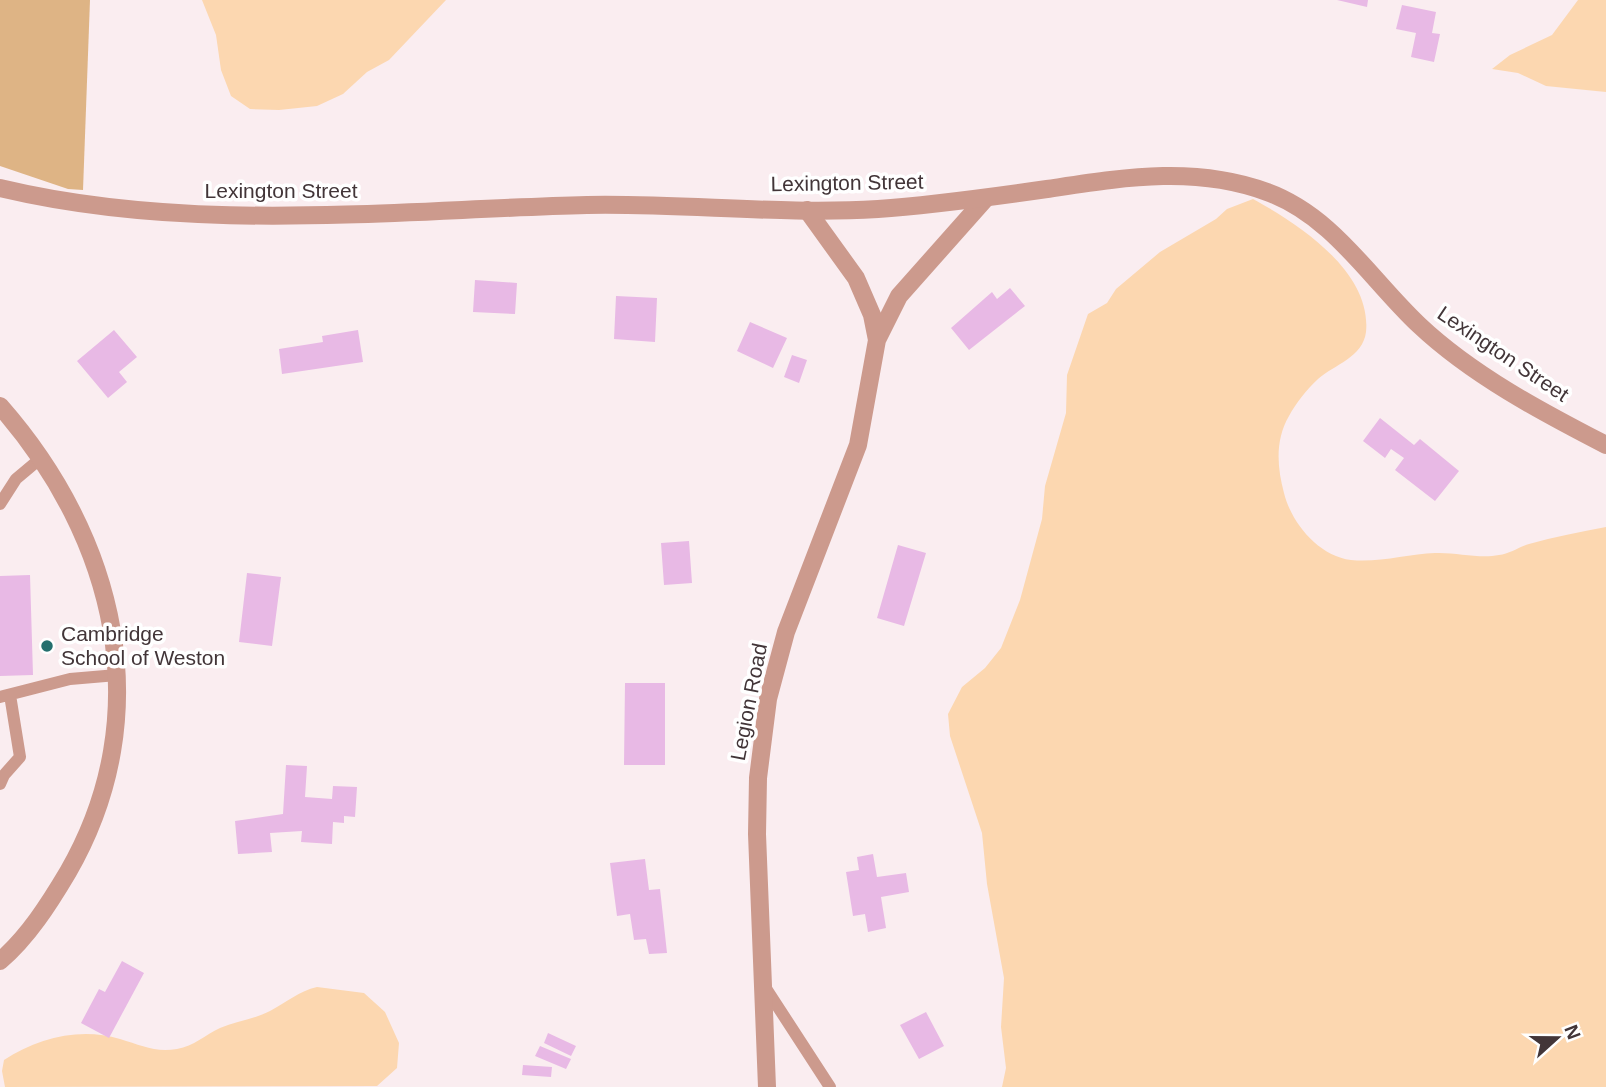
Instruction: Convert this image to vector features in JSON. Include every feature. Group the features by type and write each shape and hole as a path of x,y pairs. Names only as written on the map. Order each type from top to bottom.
{"street":[{"name":"Lexington Street","path":"0,188 69,203 171,213 359,214 631,205 807,210 876,209 986,198 1102,180 1175,174 1219,179 1267,192 1297,206 1337,237 1419,325 1460,357 1508,390 1606,445"},
{"name":"Legion Road","path":"767,1087 757,824 758,778 768,699 786,632 858,445 877,340 899,296 986,198"},
{"name":"Legion Road","path":"807,210 856,278 872,315 877,340"},
{"path":"0,406 41,458 76,518 100,573 113,635 117,675 109,764 90,826 51,899 0,961"}],"lane":[{"path":"0,504 16,479 41,458"},
{"path":"0,784 20,757 21,746 5,696 70,680 117,675"},
{"path":"765,987 830,1087"}],"shaded area":[{"path":"0,0 90,0 83,190 68,189 0,166"},
{"path":"202,0 446,0 389,60 367,72 343,94 317,106 279,110 250,109 231,96 221,70 216,35"},
{"path":"1578,0 1606,0 1606,92 1546,86 1518,73 1492,69 1510,55 1552,35"},
{"path":"1253,199 1291,222 1329,252 1357,289 1365,310 1364,341 1347,360 1310,387 1298,401 1281,434 1279,464 1288,504 1300,526 1317,545 1351,560 1435,553 1491,556 1538,541 1606,527 1606,1087 1002,1087 1006,1068 1001,1027 1004,978 987,884 982,833 950,736 948,714 962,687 985,668 1001,648 1020,600 1042,519 1045,486 1066,413 1067,375 1088,314 1107,303 1116,289 1160,252 1216,219 1227,209"},
{"path":"317,987 364,993 385,1012 399,1043 397,1068 377,1086 5,1087 2,1071 4,1060 45,1041 90,1034 155,1049 183,1048 220,1028 264,1014"}],"building":[{"path":"1337,0 1368,0 1367,7"},
{"path":"1402,5 1436,12 1432,33 1440,34 1434,62 1411,57 1416,33 1396,29"},
{"path":"475,280 517,283 515,314 473,312"},
{"path":"1010,288 1025,306 969,350 951,328 992,292 997,299"},
{"path":"616,296 657,298 655,342 614,339"},
{"path":"750,322 787,338 773,368 737,351"},
{"path":"114,330 137,357 119,372 127,382 108,398 77,361"},
{"path":"358,330 363,362 282,374 279,349 323,342 322,336"},
{"path":"792,355 807,360 799,383 784,377"},
{"path":"1380,418 1414,445 1420,439 1459,471 1435,501 1395,470 1404,458 1391,449 1385,458 1363,441"},
{"path":"689,541 692,583 664,585 661,543"},
{"path":"898,545 926,553 904,626 877,618"},
{"path":"247,573 281,577 272,646 239,642"},
{"path":"30,575 33,675 0,676 0,576"},
{"path":"625,683 665,683 665,765 624,765"},
{"path":"286,765 307,766 305,797 332,799 333,786 357,787 355,817 344,816 344,823 333,822 332,844 301,842 302,831 270,833 272,852 238,854 235,821 283,814"},
{"path":"873,854 877,877 906,873 909,892 881,897 886,928 868,932 865,914 853,916 846,872 859,870 857,857"},
{"path":"645,859 649,890 660,889 667,953 649,954 646,939 634,940 630,914 617,916 610,863"},
{"path":"122,961 144,973 109,1038 81,1023 99,989 105,992"},
{"path":"926,1012 944,1046 919,1059 900,1025"},
{"path":"548,1033 576,1046 571,1056 544,1043"},
{"path":"540,1046 571,1059 566,1069 535,1056"},
{"path":"523,1065 552,1067 551,1077 522,1075"}],"place":[{"name":"Cambridge School of Weston","path":"47,646"}]}
